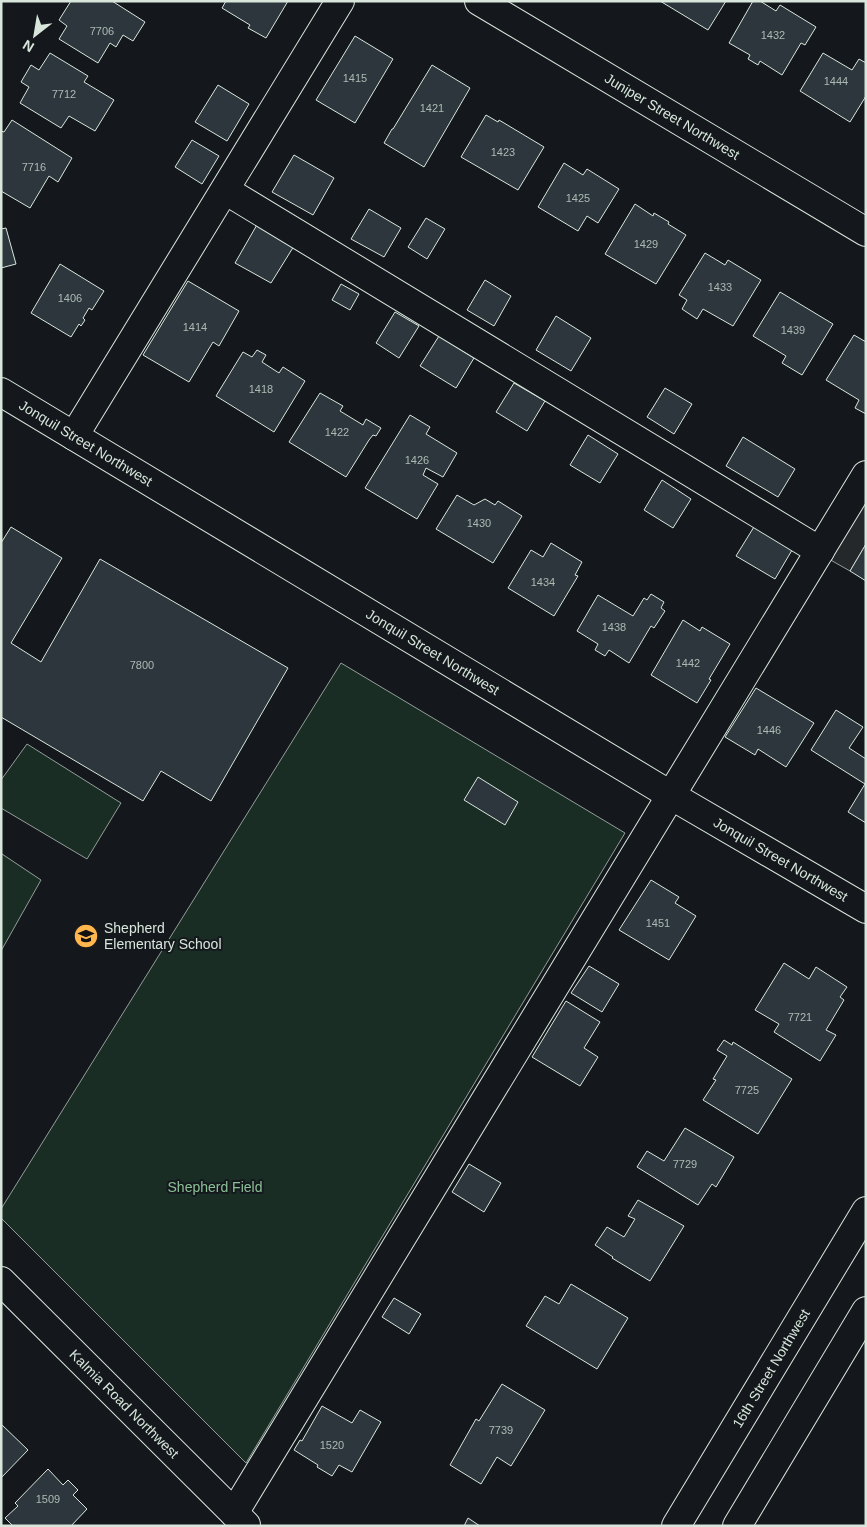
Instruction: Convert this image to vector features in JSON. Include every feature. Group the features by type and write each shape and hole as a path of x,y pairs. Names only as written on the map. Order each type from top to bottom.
{"street":[{"path":"74,436 340,1"},
{"name":"Juniper Street Northwest","path":"478,1 866,232"},
{"path":"225,190 820,551"},
{"name":"Jonquil Street Northwest","path":"1,392 672,796 866,909"},
{"path":"241,1519 672,796 866,475"},
{"name":"16th Street Northwest","path":"676,1526 866,1211"},
{"name":"Kalmia Road Northwest","path":"1,1280 241,1519"},
{"path":"737,1526 866,1311"}],"green space":[{"name":"Shepherd Field","path":"341,663 625,833 246,1463 1,1218 1,1209"},
{"path":"27,744 121,803 87,859 1,808 1,780"},
{"path":"2,854 41,880 1,951 1,856"}],"shaded area":[{"path":"866,493 866,544 850,571 827,558"}],"building":[{"path":"71,1 112,1 145,22 133,41 123,35 116,47 110,43 98,63 59,39 67,26 59,20"},
{"path":"226,1 288,1 266,38 248,28 250,25 222,8"},
{"path":"660,1 726,1 708,30"},
{"path":"753,1 760,1 776,11 780,5 816,27 805,45 801,43 782,75 760,61 758,65 748,59 750,55 729,43"},
{"path":"355,36 393,59 355,123 316,100"},
{"path":"50,53 88,76 84,82 114,100 95,131 69,116 61,128 20,103 29,87 21,82 31,65 39,70"},
{"path":"823,53 852,70 859,59 866,63 866,96 850,122 800,91"},
{"path":"432,65 470,88 424,167 384,143"},
{"path":"218,85 249,104 227,141 195,122"},
{"path":"486,115 498,122 499,120 544,147 518,190 461,157"},
{"path":"12,120 72,158 58,182 49,176 30,208 1,191 1,131 4,132"},
{"path":"192,140 219,156 202,184 175,167"},
{"path":"294,155 334,178 313,215 272,192"},
{"path":"564,163 583,175 587,169 619,189 598,223 587,216 578,231 538,207"},
{"path":"635,204 653,216 654,213 669,222 668,224 686,235 656,284 605,254"},
{"path":"369,209 401,228 384,257 351,239"},
{"path":"426,218 445,229 427,259 408,247"},
{"path":"258,223 294,246 271,283 235,263"},
{"path":"6,228 16,264 1,268 1,229"},
{"path":"705,253 725,265 728,260 761,280 733,326 703,309 697,319 682,309 687,300 679,295"},
{"path":"60,264 104,291 92,310 89,308 83,318 85,320 81,326 79,324 71,337 31,313"},
{"path":"485,280 511,296 494,326 467,310"},
{"path":"188,281 239,311 219,346 213,342 189,382 143,355"},
{"path":"341,284 359,294 350,310 332,300"},
{"path":"780,292 833,324 802,375 782,363 786,356 753,336"},
{"path":"395,312 419,326 399,358 376,343"},
{"path":"556,316 591,338 571,371 536,350"},
{"path":"854,335 866,342 866,414 855,408 859,400 826,380"},
{"path":"439,336 474,358 456,388 420,366"},
{"path":"257,350 266,355 262,362 279,373 283,367 305,381 274,432 216,396 243,352 252,357"},
{"path":"514,383 545,401 527,431 496,412"},
{"path":"665,388 692,404 674,434 647,417"},
{"path":"320,393 343,406 340,411 363,425 366,419 381,428 376,436 373,435 369,440 346,477 289,442"},
{"path":"410,415 430,427 426,434 457,453 443,477 426,468 423,475 438,484 417,519 365,488"},
{"path":"588,435 618,454 600,483 570,465"},
{"path":"743,437 795,469 778,497 726,466"},
{"path":"662,480 691,499 673,528 644,510"},
{"path":"457,495 474,505 485,499 495,505 498,501 522,516 493,563 436,529"},
{"path":"757,522 795,545 775,579 736,556"},
{"path":"11,527 62,558 11,643 41,662 100,559 288,668 211,801 161,771 143,801 1,717 1,543"},
{"path":"551,543 582,562 575,575 578,576 554,616 508,588 531,550 543,557"},
{"path":"866,544 866,581 850,571"},
{"path":"651,594 664,602 661,608 665,611 654,628 651,626 629,663 609,650 605,656 595,650 598,644 577,631 598,595 633,616 644,598 647,600"},
{"path":"683,620 700,631 702,627 730,644 697,703 651,675"},
{"path":"756,688 814,723 786,767 758,749 755,755 725,737"},
{"path":"836,710 863,727 849,748 866,759 866,823 848,812 865,784 811,750"},
{"path":"478,777 518,802 505,825 464,800"},
{"path":"651,880 679,897 675,903 696,916 669,960 619,930"},
{"path":"784,963 809,979 816,967 847,987 840,997 844,1000 826,1030 836,1035 820,1061 774,1032 779,1024 755,1010"},
{"path":"589,966 619,984 602,1012 571,993"},
{"path":"566,1001 600,1022 584,1048 598,1057 580,1086 532,1057"},
{"path":"724,1040 732,1045 733,1042 792,1079 758,1134 703,1100 716,1080 713,1079 727,1056 717,1050"},
{"path":"685,1128 734,1157 716,1187 712,1184 698,1205 637,1167 647,1151 664,1161"},
{"path":"469,1164 501,1183 484,1212 452,1192"},
{"path":"638,1200 684,1226 650,1281 612,1258 595,1245 607,1227 624,1237 635,1219 628,1216"},
{"path":"571,1284 628,1318 597,1369 526,1326 545,1296 559,1304"},
{"path":"394,1298 421,1314 409,1334 382,1317"},
{"path":"502,1384 545,1410 511,1466 497,1457 481,1484 450,1465 476,1419 479,1421"},
{"path":"322,1406 352,1423 360,1410 381,1422 352,1472 339,1465 332,1476 294,1450 300,1440 302,1441"},
{"path":"1,1424 28,1450 1,1478"},
{"path":"48,1469 63,1485 68,1480 78,1490 73,1495 87,1509 71,1526 13,1526 5,1518 18,1506 15,1503"},
{"path":"468,1518 480,1526 464,1526"}],"place":[{"name":"Shepherd Elementary School","path":"86,936"}]}
